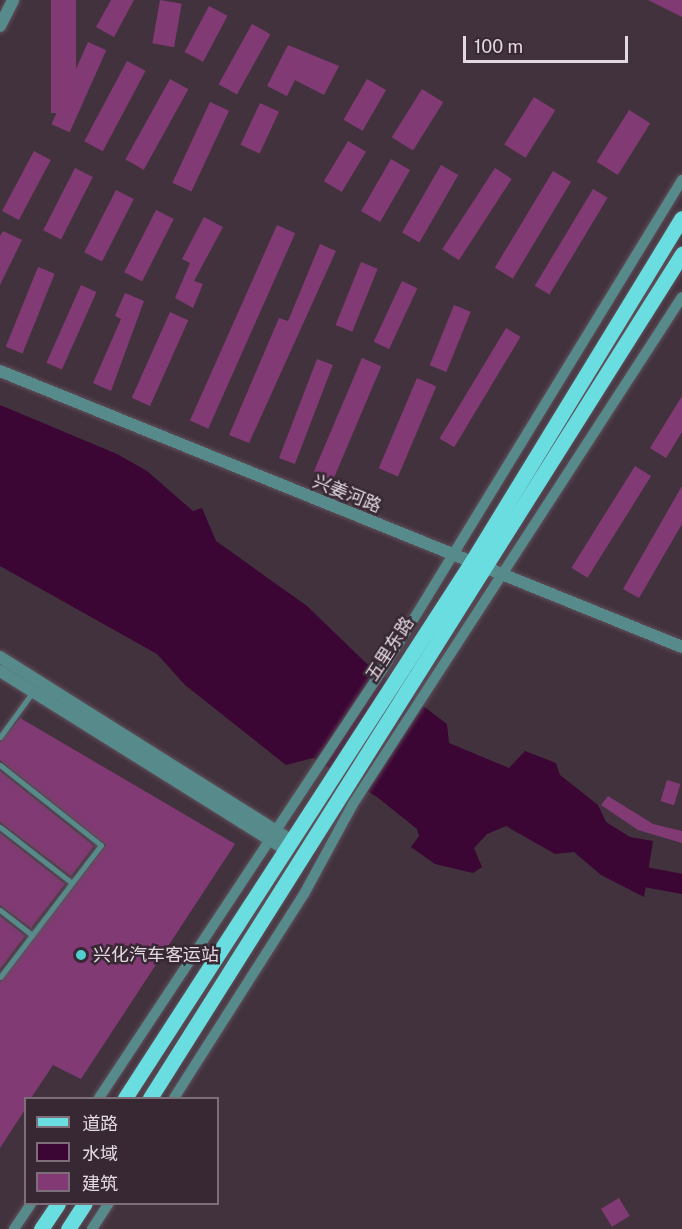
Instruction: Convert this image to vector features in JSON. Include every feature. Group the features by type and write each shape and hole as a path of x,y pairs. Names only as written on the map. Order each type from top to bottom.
{"main road":[{"name":"五里东路","path":"126,1097 288,845 318,783 394,665 471,563 682,218"},
{"name":"五里东路","path":"151,1097 339,796 486,569 682,254"},
{"path":"41,1229 57,1205"},
{"path":"68,1229 83,1205"}],"street":[{"path":"0,26 13,0"},
{"path":"394,665 453,556 682,180"},
{"path":"175,1097 304,894 353,804 682,297"},
{"name":"兴姜河路","path":"0,371 682,647"},
{"path":"0,657 36,687"},
{"path":"0,671 36,687 288,845"},
{"path":"100,1097 274,835 318,783"},
{"path":"14,1229 30,1205"},
{"path":"92,1229 107,1205"}],"lane":[{"path":"0,737 36,687"},
{"path":"0,765 101,845 0,977"},
{"path":"0,826 72,883"},
{"path":"0,910 32,935"}],"water":[{"path":"0,405 117,454 147,471 193,511 202,508 216,541 307,606 365,662 447,724 449,743 509,768 525,751 556,763 560,775 598,805 606,822 630,837 653,841 644,897 601,875 574,852 555,854 506,826 487,834 474,848 482,867 473,873 435,864 411,847 419,836 417,829 377,797 313,758 286,765 185,685 157,654 0,566"}],"building":[{"path":"51,0 76,0 76,113 51,113"},
{"path":"111,0 134,0 114,37 96,27"},
{"path":"160,0 182,4 174,47 152,43"},
{"path":"648,0 682,0 682,17"},
{"path":"209,6 228,16 203,62 185,52"},
{"path":"252,24 270,34 237,95 219,84"},
{"path":"88,42 106,50 70,132 51,124"},
{"path":"288,45 339,66 324,95 295,80 287,96 267,86"},
{"path":"127,61 146,71 103,151 84,141"},
{"path":"170,79 188,89 144,170 125,159"},
{"path":"367,79 386,90 363,131 344,120"},
{"path":"422,89 443,102 413,151 392,137"},
{"path":"534,97 555,110 526,158 504,144"},
{"path":"210,102 229,111 191,192 172,183"},
{"path":"260,103 279,112 260,154 241,145"},
{"path":"629,110 650,123 618,175 597,162"},
{"path":"348,141 366,152 342,192 324,181"},
{"path":"34,151 51,160 19,220 2,211"},
{"path":"391,159 410,170 380,222 361,211"},
{"path":"441,165 458,175 419,243 402,233"},
{"path":"75,168 93,177 61,239 43,230"},
{"path":"495,168 512,179 459,260 442,249"},
{"path":"553,171 571,182 513,279 495,268"},
{"path":"593,189 608,198 549,295 535,286"},
{"path":"116,190 134,199 102,261 84,252"},
{"path":"156,210 174,219 142,281 124,272"},
{"path":"204,217 223,227 194,281 203,284 193,308 175,298 190,263 182,259"},
{"path":"277,225 295,233 208,429 190,420"},
{"path":"3,231 22,240 0,285 0,236"},
{"path":"320,244 336,251 249,443 229,435 279,318 288,321"},
{"path":"361,262 378,269 352,332 336,325"},
{"path":"38,267 55,274 22,353 6,347"},
{"path":"402,281 417,288 389,349 374,342"},
{"path":"81,285 97,292 62,370 46,363"},
{"path":"125,293 144,301 111,391 93,383 121,319 115,316"},
{"path":"454,305 471,312 446,372 430,365"},
{"path":"170,312 188,320 150,406 132,398"},
{"path":"506,328 521,337 454,447 440,439"},
{"path":"362,358 381,366 333,480 314,472"},
{"path":"317,359 333,365 295,464 279,458"},
{"path":"417,378 436,386 398,476 379,468"},
{"path":"682,396 682,432 666,458 650,448"},
{"path":"635,466 651,476 588,578 571,568"},
{"path":"682,486 682,524 639,598 623,589"},
{"name":"兴化汽车客运站","path":"20,718 235,844 81,1079 53,1065 32,1097 24,1097 24,1111 0,1148 0,982 106,845 0,760 0,742"},
{"path":"0,771 94,846 71,876 0,822"},
{"path":"667,780 680,784 674,805 661,801"},
{"path":"608,796 653,824 682,831 682,843 638,830 601,805"},
{"path":"0,833 65,884 31,928 0,905"},
{"path":"0,916 25,936 0,969"},
{"path":"619,1198 630,1216 612,1227 601,1209"}],"waterway":[{"path":"623,873 682,884"}],"place":[{"name":"兴化汽车客运站","path":"81,955"}]}
